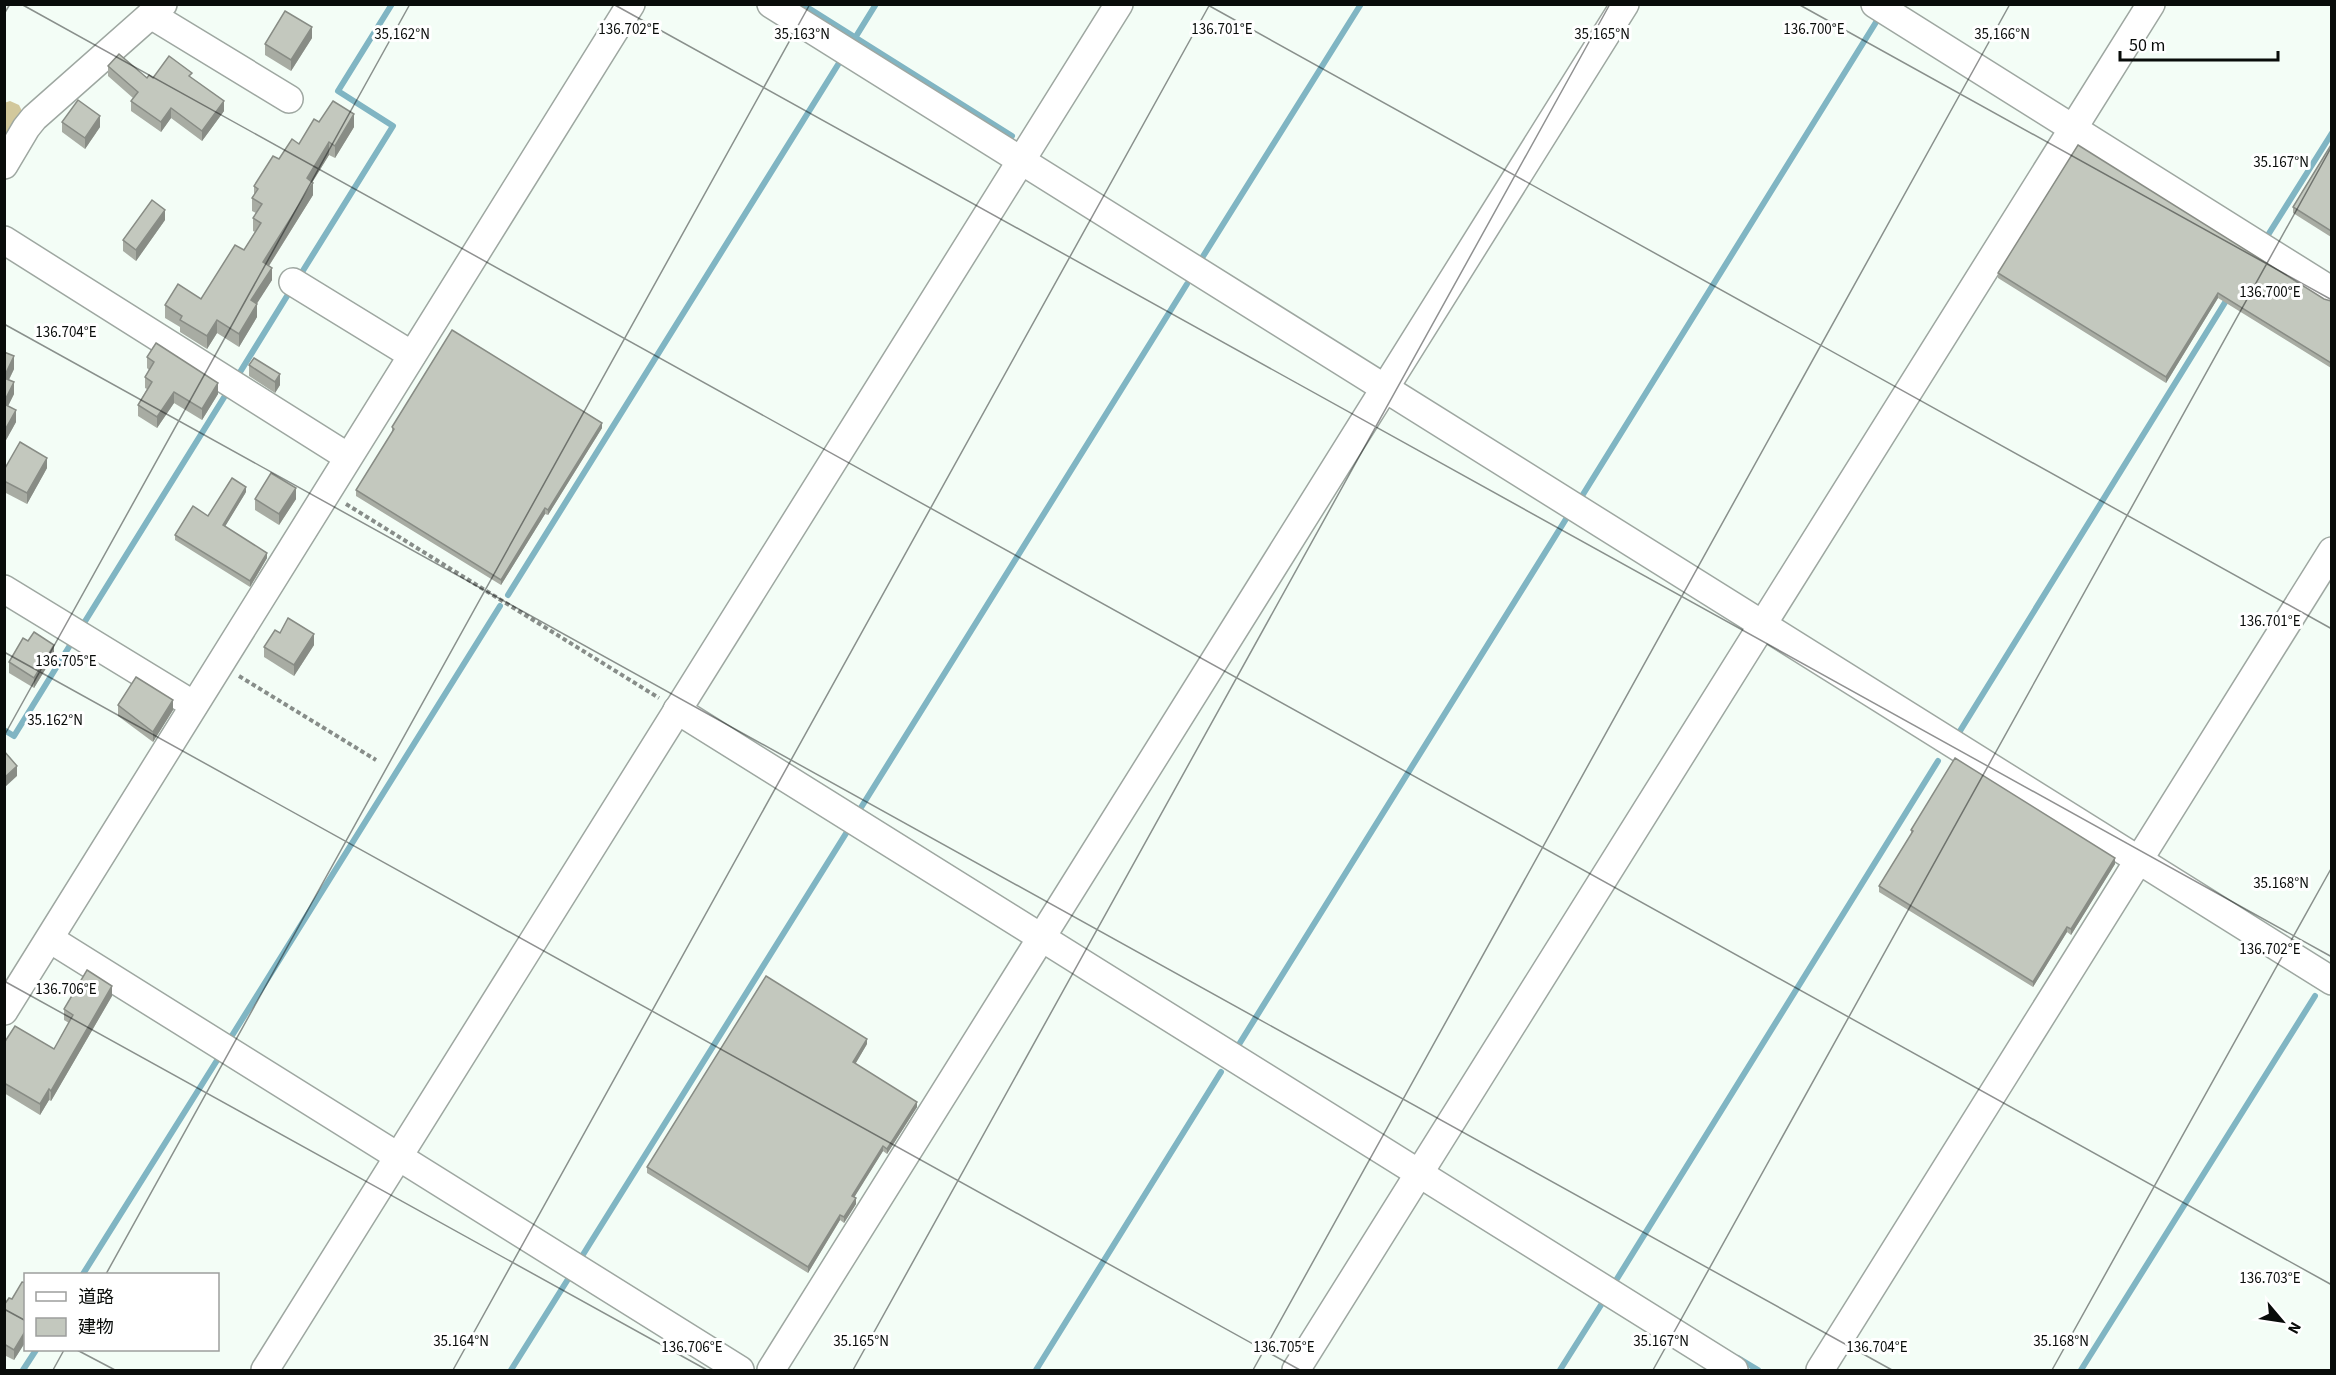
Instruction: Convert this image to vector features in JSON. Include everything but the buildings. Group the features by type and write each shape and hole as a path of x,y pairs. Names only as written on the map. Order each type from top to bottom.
{"street":[{"path":"4,1011 631,4"},
{"path":"771,4 2331,981"},
{"path":"265,1371 1119,4"},
{"path":"771,1371 1625,4"},
{"path":"1875,4 2331,291"},
{"path":"1296,1371 2151,4"},
{"path":"4,165 34,118 157,10 289,99"},
{"path":"4,240 348,457"},
{"path":"293,282 412,355"},
{"path":"1820,1371 2331,551"},
{"path":"4,588 194,705"},
{"path":"677,710 1734,1371"},
{"path":"50,939 741,1371"}],"path":[{"path":"326,492 677,710"},
{"path":"219,664 376,760"}],"shaded area":[{"path":"10,101 19,105 22,111 4,143 4,103"}],"waterway":[{"path":"299,277 393,126 338,91 392,4"},
{"path":"802,4 1012,136"},
{"path":"855,38 876,4"},
{"path":"1202,258 1361,4"},
{"path":"1582,496 1878,19"},
{"path":"508,595 839,63"},
{"path":"2268,235 2332,133"},
{"path":"857,814 1187,284"},
{"path":"237,377 292,288"},
{"path":"1960,731 2229,296"},
{"path":"84,623 228,391"},
{"path":"1238,1046 1566,519"},
{"path":"228,1042 500,606"},
{"path":"4,730 14,736 72,642"},
{"path":"1615,1282 1938,761"},
{"path":"579,1261 850,827"},
{"path":"2081,1370 2315,996"},
{"path":"84,1273 221,1054"},
{"path":"1036,1370 1221,1072"},
{"path":"511,1370 570,1276"},
{"path":"1560,1370 1601,1305"},
{"path":"23,1370 35,1351"},
{"path":"1738,1358 1758,1370"}]}
